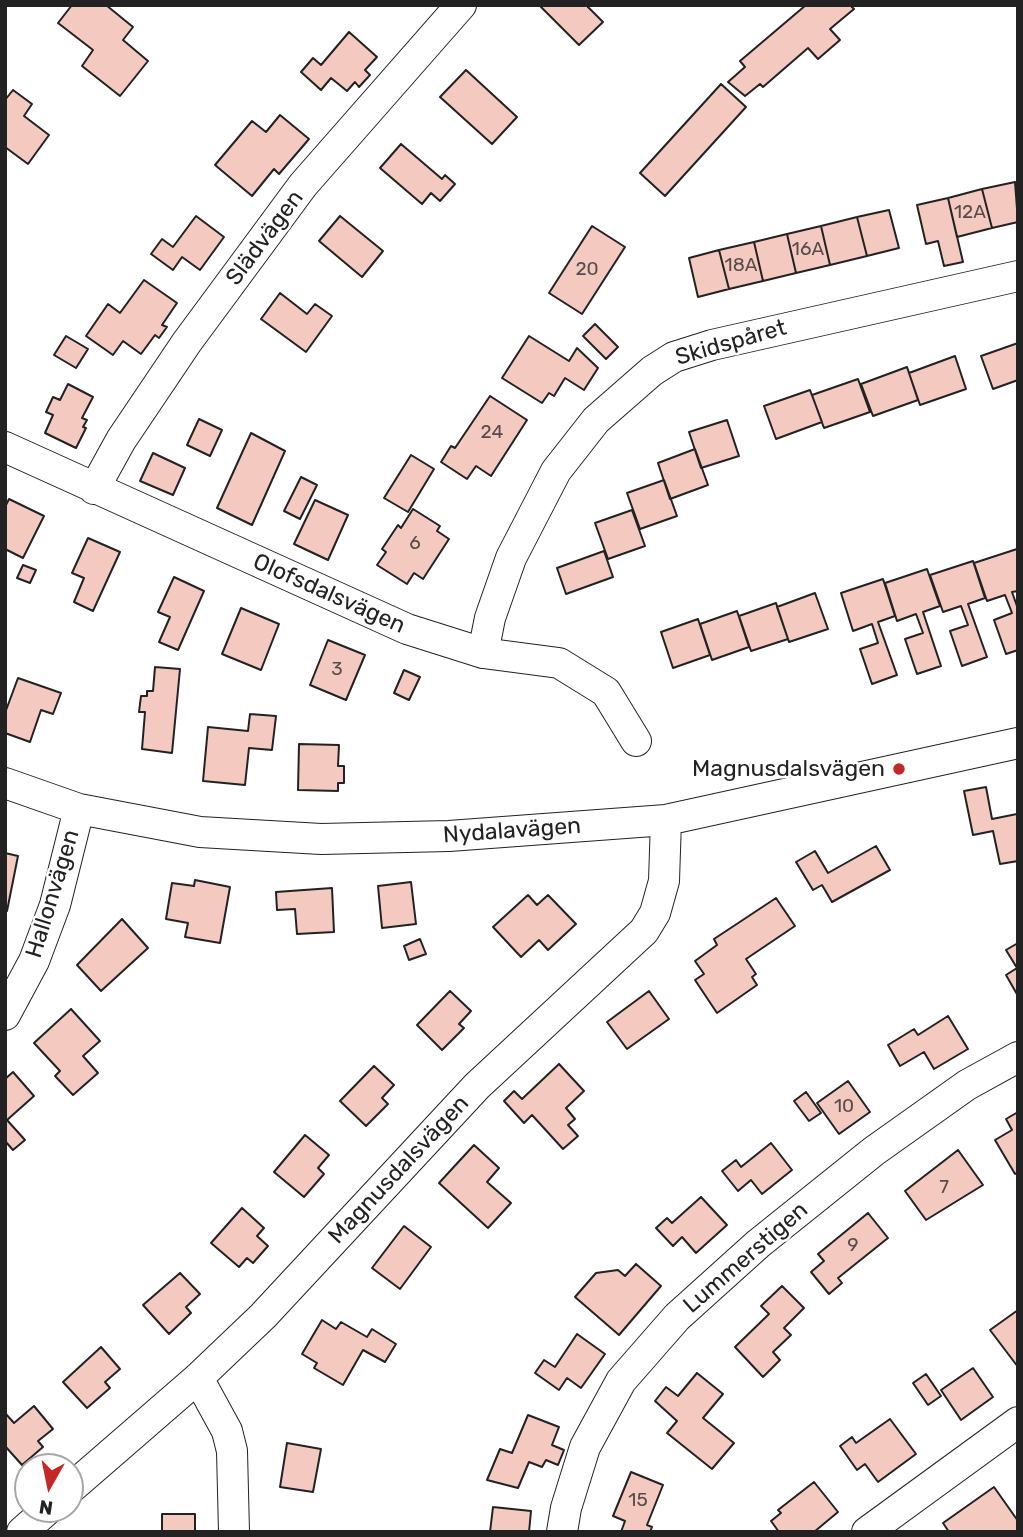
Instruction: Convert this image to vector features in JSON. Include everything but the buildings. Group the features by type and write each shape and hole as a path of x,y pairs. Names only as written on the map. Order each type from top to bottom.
{"street":[{"name":"Slädvägen","path":"94,489 116,448 187,342 303,185 461,5"},
{"name":"Skidspåret","path":"483,653 490,618 511,558 549,483 596,420 652,371 674,356 712,345 1018,276"},
{"name":"Olofsdalsvägen","path":"5,447 407,629 483,653 559,663 606,692 617,704 636,741"},
{"name":"Nydalavägen","path":"5,783 79,809 200,832 321,839 449,836 666,820 1018,743"},
{"name":"Hallonvägen","path":"5,1015 34,961 55,905 79,809"},
{"name":"Magnusdalsvägen","path":"84,1477 198,1378 263,1316 477,1086 644,931 655,913 664,881 666,820"},
{"name":"Lummerstigen","path":"562,1532 566,1508 585,1447 621,1381 677,1317 758,1244 874,1151 967,1085 1018,1056"},
{"path":"198,1378 227,1431 232,1451 234,1532"},
{"path":"867,1532 1018,1422"}],"place":[{"name":"Magnusdalsvägen","path":"899,769"}]}
